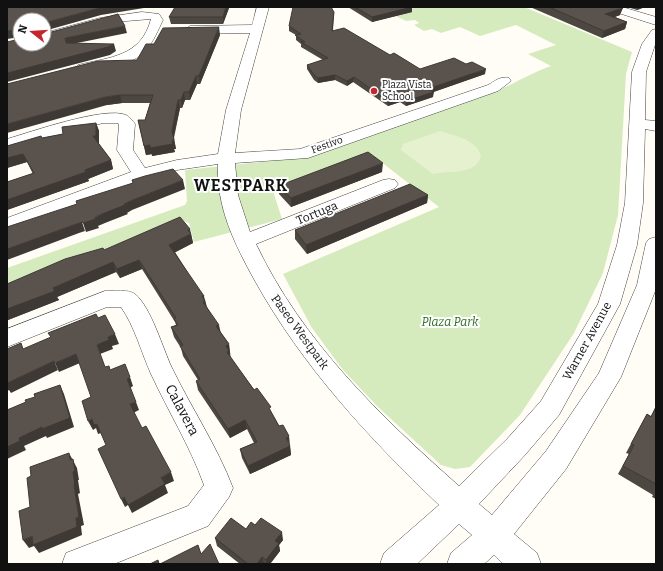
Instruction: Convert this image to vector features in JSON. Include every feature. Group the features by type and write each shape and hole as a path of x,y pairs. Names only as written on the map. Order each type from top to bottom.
{"street":[{"name":"Paseo Westpark","path":"263,7 230,127 226,158 230,199 244,242 267,287 291,324 339,385 406,456 526,564"},
{"path":"610,7 656,21"},
{"path":"52,34 106,21 147,14 155,16 157,20 152,30 141,48 133,55 74,70"},
{"path":"152,30 257,29"},
{"name":"Warner Avenue","path":"395,564 459,505 516,447 550,408 609,304 627,246 647,124 639,72 648,44 656,34"},
{"name":"Festivo","path":"7,225 141,174 177,165 226,158 302,154 487,90 512,77"},
{"path":"7,144 103,118 122,119 127,124 125,150 141,174"},
{"name":"Tortuga","path":"244,242 389,184"},
{"path":"462,564 494,535 556,460 609,377 647,285 656,244"},
{"name":"Calavera","path":"7,338 105,299 127,299 136,310 163,375 212,468 219,488 198,516 77,564"}],"green space":[{"name":"Plaza Park","path":"394,7 524,7 632,52 626,74 618,215 603,273 574,333 520,415 470,467 455,469 441,465 378,407 343,370 312,328 283,274 439,207 371,154 273,191 282,219 194,242 189,223 183,221 7,286 7,268 185,205 187,201 185,170 300,158 498,90 551,66 528,54 556,45 516,25 480,36 460,27 441,33 432,29 424,31 414,25 419,23 415,20 406,21 396,16 403,14"},
{"path":"440,131 464,139 479,150 481,156 474,167 461,171 433,174 401,150 403,144"}],"building":[{"path":"7,7 104,7 52,21 52,12 12,12 12,30 7,31"},
{"path":"175,7 226,7 223,17 169,17"},
{"path":"293,7 331,7 334,12 332,31 344,28 390,55 394,53 420,69 454,58 466,64 472,62 486,69 428,89 434,92 406,101 400,97 388,101 354,77 347,81 335,75 318,78 314,75 307,65 328,58 301,42 305,42 295,35 301,34 289,26"},
{"path":"355,7 412,7 372,17"},
{"path":"549,7 619,7 623,8 605,14 627,22 604,31"},
{"path":"118,14 125,26 65,38 66,43 114,44 108,47 7,73 7,42 12,41 12,52 52,52 52,32"},
{"path":"219,27 199,76 196,76 189,92 184,92 181,100 178,100 172,131 174,140 172,141 173,144 150,148 150,145 144,146 138,120 145,120 153,95 120,95 105,97 7,124 7,84 98,61 137,60 146,44 154,44 163,28"},
{"path":"96,123 96,136 93,136 111,160 85,170 86,172 7,200 7,182 34,173 23,154 7,158 7,146 41,136 42,138 63,134 62,127"},
{"path":"368,152 383,163 291,198 278,186"},
{"path":"173,169 183,180 130,201 124,204 125,205 95,217 96,219 76,224 7,249 7,227 77,204 76,201 133,183 132,180"},
{"path":"410,184 428,195 306,245 295,230"},
{"path":"180,217 190,229 188,230 191,234 169,245 204,296 202,296 205,301 203,302 219,325 216,326 229,344 226,346 229,351 227,352 254,390 257,388 271,407 269,408 279,426 283,425 289,436 286,438 290,446 248,466 240,449 257,442 245,420 228,429 196,381 200,379 180,346 183,345 171,327 178,325 174,319 176,318 139,260 117,269 113,262 53,288 55,291 7,309 7,284 65,259 103,248 104,250"},
{"path":"96,314 98,318 105,315 115,334 108,337 109,340 97,345 105,367 109,366 110,370 125,364 130,377 127,379 136,402 130,404 142,428 146,426 171,472 161,477 165,484 128,505 124,497 121,499 98,449 106,445 97,424 94,425 92,419 88,421 82,401 91,397 76,354 55,363 54,361 7,383 7,349 21,343 23,349 51,337 48,333"},
{"path":"60,385 70,418 42,429 42,427 19,438 20,441 7,447 7,410 26,402 25,400 35,397 34,394"},
{"path":"656,407 656,484 623,466 634,445 631,444 647,414 651,417"},
{"path":"69,453 70,460 73,459 75,471 73,472 74,485 79,517 76,518 77,527 33,545 32,536 23,540 19,511 30,507 27,478 31,476 30,467"},
{"path":"231,518 246,529 251,522 255,525 261,518 282,532 275,541 279,543 266,560 262,557 257,564 248,564 215,538"},
{"path":"210,544 219,564 160,564 198,545 201,554"},
{"path":"158,560 159,564 150,564"}],"place":[{"name":"Plaza Vista School","path":"374,91"}],"district":[{"name":"WESTPARK","path":"241,185"}]}
